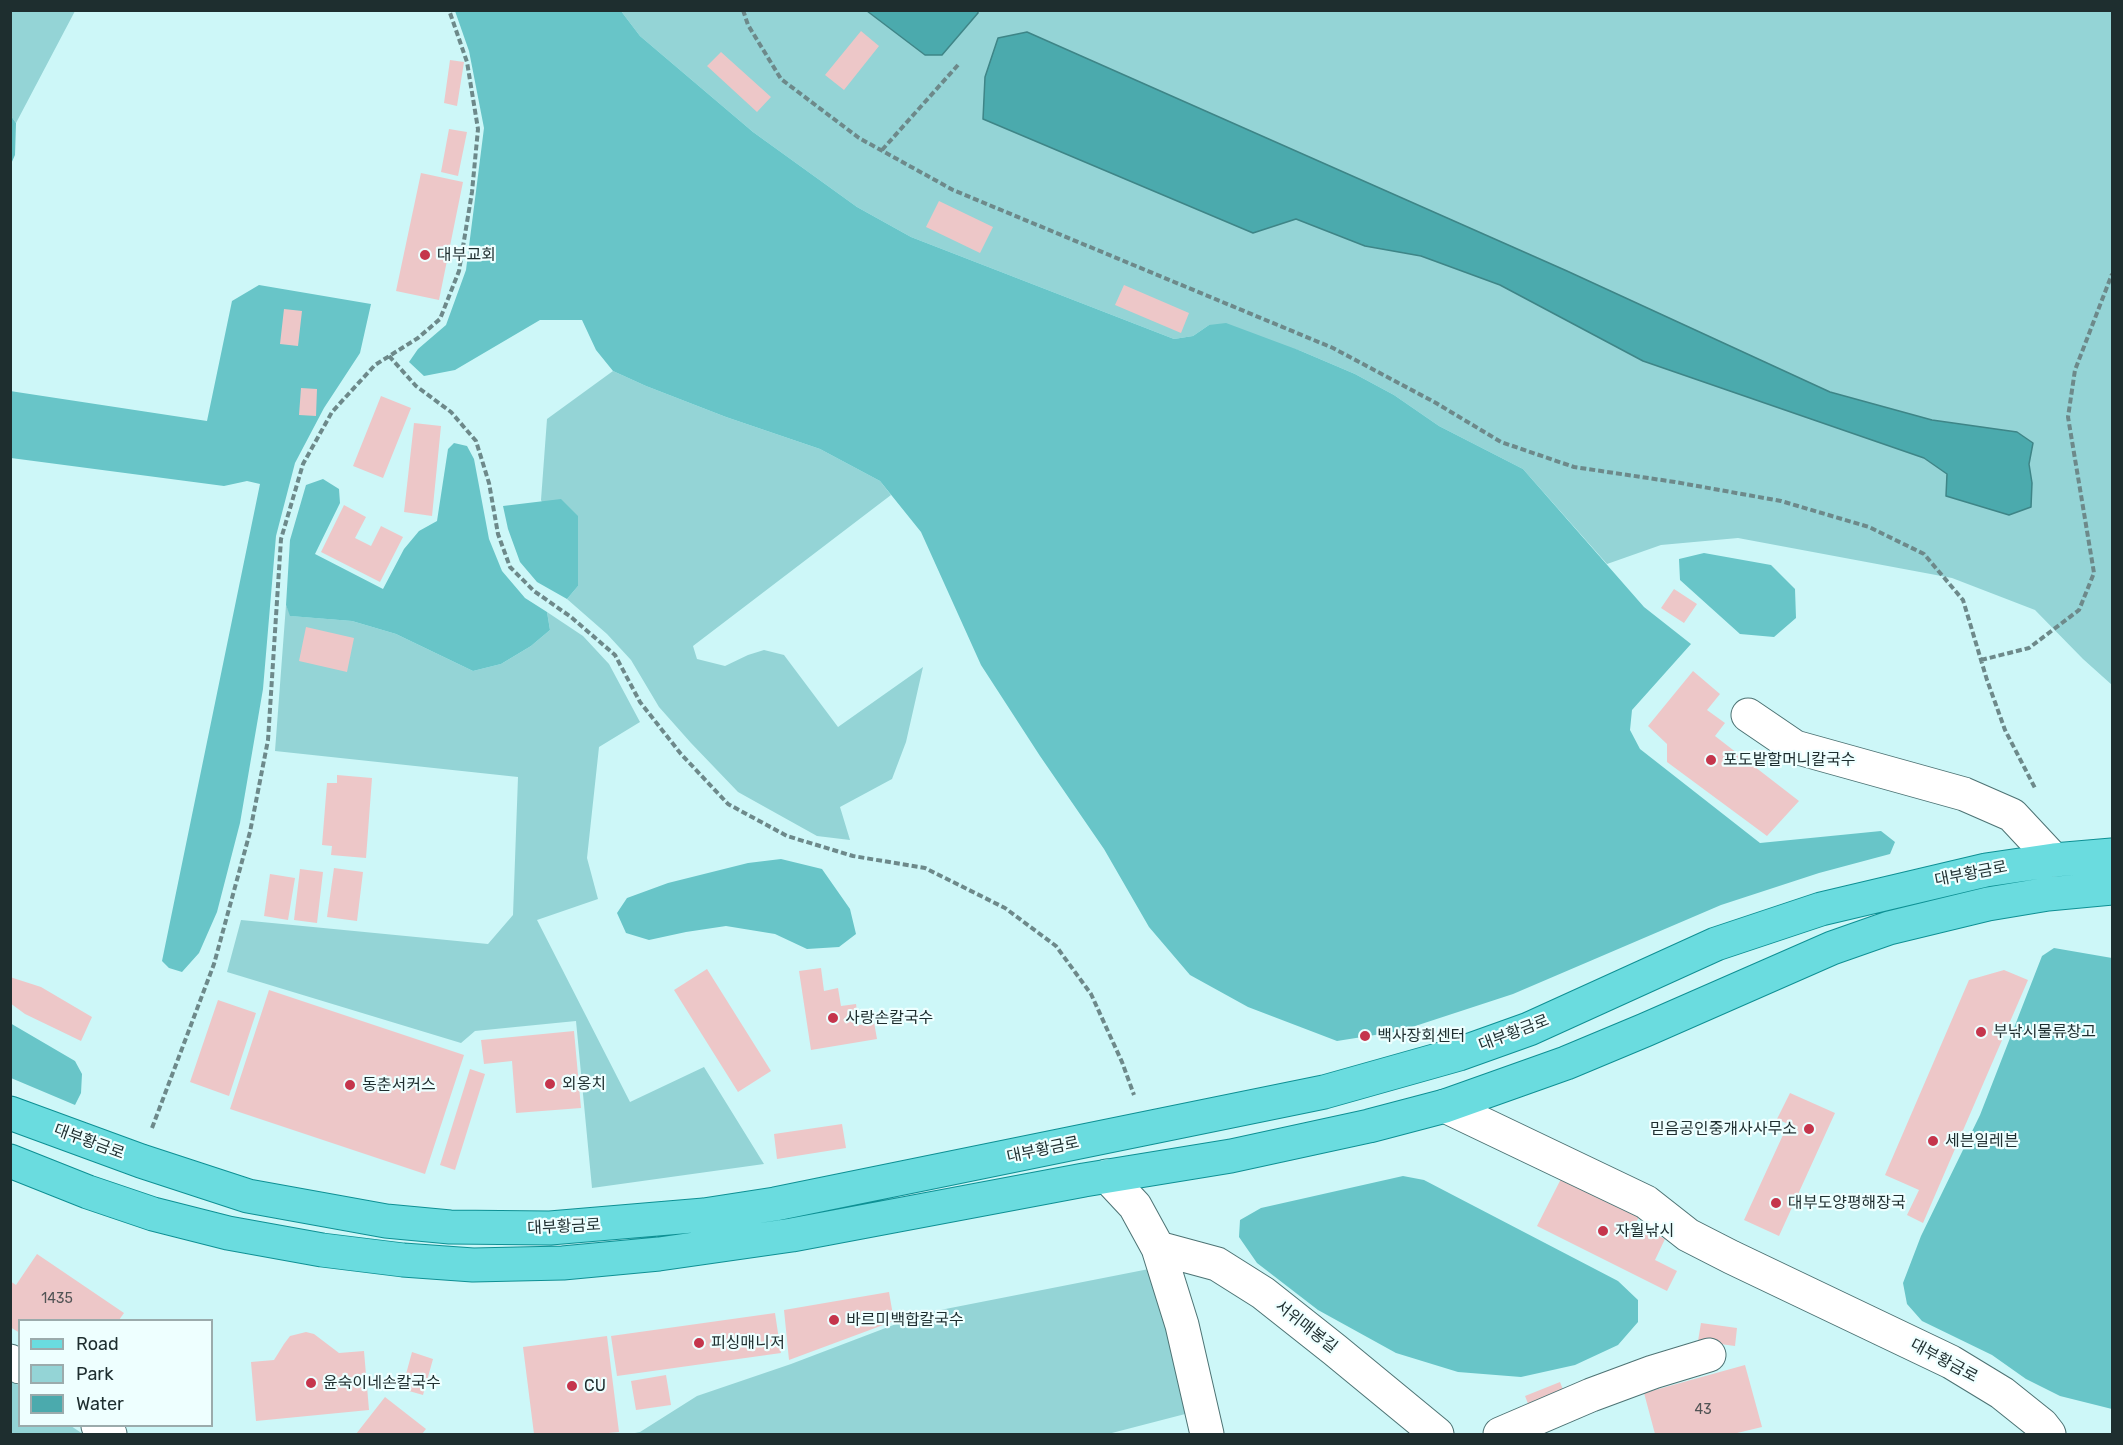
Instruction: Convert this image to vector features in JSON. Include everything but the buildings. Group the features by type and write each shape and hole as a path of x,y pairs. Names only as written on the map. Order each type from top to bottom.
{"main road":[{"name":"대부황금로","path":"10,1113 141,1161 248,1196 326,1208 386,1221 450,1227 550,1228 704,1215 775,1204 1324,1092 1459,1054 1529,1029 1716,944 1821,909 1986,870 2054,860 2112,855"},
{"name":"대부황금로","path":"10,1161 88,1192 153,1214 228,1233 322,1250 403,1260 473,1264 563,1263 659,1254 792,1235 1107,1176 1230,1156 1300,1142 1444,1106 1566,1063 1832,948 1888,928 1988,904 2048,894 2112,888"}],"lane":[{"path":"1748,715 1795,747 1964,794 2012,815 2054,860"},
{"name":"대부황금로","path":"1444,1106 1646,1202 1688,1235 1731,1257 1951,1362 2002,1394 2042,1425 2049,1434"},
{"path":"1107,1176 1135,1206 1158,1248 1182,1325 1207,1434"},
{"name":"서위매봉길","path":"1158,1248 1217,1264 1263,1293 1437,1434"},
{"path":"1500,1434 1622,1383 1709,1355"}],"path":[{"path":"141,1161 214,964 250,832 268,740 281,539 303,464 332,412 375,365 418,338 440,319 459,272 472,192 478,129 467,62 449,10"},
{"path":"743,10 748,25 781,79 859,138 953,190 1333,348 1436,403 1502,442 1574,467 1781,501 1869,527 1924,554 1962,600 2005,730 2031,776 2038,795"},
{"path":"882,150 958,64"},
{"path":"1981,660 2029,648 2079,610 2094,573 2068,417 2075,370 2112,274"},
{"path":"389,356 416,386 451,412 476,441 489,483 498,534 510,567 534,591 572,617 615,655 640,702 681,754 728,804 787,836 853,856 925,868 1005,908 1056,946 1091,994 1122,1062 1146,1128"}],"green space":[{"path":"978,10 2112,11 2112,685 2035,610 1952,578 1738,538 1661,545 1607,564 1523,469 1439,426 1394,395 1355,374 1301,351 1209,325 1193,336 1174,339 911,237 857,207 753,132 640,36 621,11 867,11 925,55 942,55 978,13","holes":["1027,32 1567,271 1830,392 1932,420 2017,432 2033,443 2029,464 2032,483 1947,474 1924,458 1643,361 1500,285 1421,256 1365,246 1296,219 998,38"]},
{"path":"11,11 75,11 16,123 11,116"},
{"path":"613,371 726,417 820,449 880,481 891,495 693,646 697,659 725,666 764,650 784,655 838,727 923,667 906,742 892,779 840,807 850,840 817,836 738,792 659,707 631,660 607,634 567,599 578,586 541,500 547,419"},
{"path":"286,605 291,616 352,621 396,634 473,671 501,664 531,646 550,630 547,612 583,636 609,664 640,722 599,747 587,858 598,899 537,920 630,1102 704,1067 764,1164 592,1188 576,1021 475,1031 461,1043 227,972 241,920 488,944 513,915 518,777 275,751"},
{"path":"1149,1269 1189,1413 1108,1434 630,1434 640,1432 697,1396 791,1364 925,1313"},
{"path":"10,1380 18,1385 18,1427 72,1427 83,1434 11,1434"}],"shaded area":[{"path":"455,11 621,11 640,36 753,132 857,207 911,237 1174,339 1193,336 1209,325 1226,323 1301,351 1355,374 1394,395 1439,426 1523,469 1644,607 1691,644 1632,710 1630,730 1640,749 1760,843 1881,831 1895,842 1890,854 1819,873 1721,905 1513,994 1400,1031 1337,1041 1248,1007 1190,975 1149,927 1104,849 981,665 921,532 880,481 820,449 726,417 613,371 596,350 582,320 540,320 455,370 424,376 409,362 418,349 446,325 466,270 484,128 469,51"},
{"path":"11,116 16,123 15,155 11,164"},
{"path":"259,285 371,304 360,353 324,408 295,463 276,536 263,689 240,823 217,912 199,953 182,972 169,968 162,961 260,484 247,481 224,486 11,458 10,391 207,421 232,301"},
{"path":"454,443 467,446 474,459 489,539 502,571 525,598 547,612 550,630 531,646 501,664 473,671 396,634 352,621 290,616 286,605 290,540 306,485 323,479 339,489 340,503 315,554 383,589 404,549 419,531 437,521 448,449"},
{"path":"561,499 578,516 578,586 567,599 537,582 520,562 508,529 503,506"},
{"path":"1704,553 1771,565 1795,589 1796,618 1774,637 1740,634 1680,580 1679,559"},
{"path":"781,859 822,869 850,909 856,934 839,947 807,949 775,934 726,926 649,940 626,933 617,913 627,898 668,883 748,863"},
{"path":"2054,948 2112,958 2112,1409 2060,1396 2026,1379 1992,1355 1922,1321 1907,1304 1903,1283 1921,1236 1980,1115 2042,956"},
{"path":"10,1023 75,1061 82,1074 81,1093 75,1105 11,1078"},
{"path":"1403,1176 1424,1180 1618,1281 1638,1300 1638,1322 1618,1345 1575,1365 1521,1377 1458,1372 1396,1353 1318,1310 1257,1263 1239,1237 1240,1220 1261,1208"}],"water":[{"path":"867,11 978,11 942,55 925,55"},
{"path":"1027,32 1567,271 1830,392 1932,420 2017,432 2033,443 2029,464 2032,483 2031,507 2009,515 1946,496 1947,474 1924,458 1643,361 1500,285 1421,256 1365,246 1296,219 1253,233 983,119 985,77 998,38"}],"place":[{"name":"대부교회","path":"425,255"},
{"name":"포도밭할머니칼국수","path":"1711,760"},
{"name":"사랑손칼국수","path":"833,1018"},
{"name":"부낚시물류창고","path":"1981,1032"},
{"name":"백사장회센터","path":"1365,1036"},
{"name":"외옹치","path":"550,1084"},
{"name":"동춘서커스","path":"350,1085"},
{"name":"믿음공인중개사사무소","path":"1809,1129"},
{"name":"세븐일레븐","path":"1933,1141"},
{"name":"대부도양평해장국","path":"1776,1203"},
{"name":"자월낚시","path":"1603,1231"},
{"name":"바르미백합칼국수","path":"834,1320"},
{"name":"피싱매니저","path":"699,1343"},
{"name":"윤숙이네손칼국수","path":"311,1383"},
{"name":"CU","path":"572,1386"}]}
